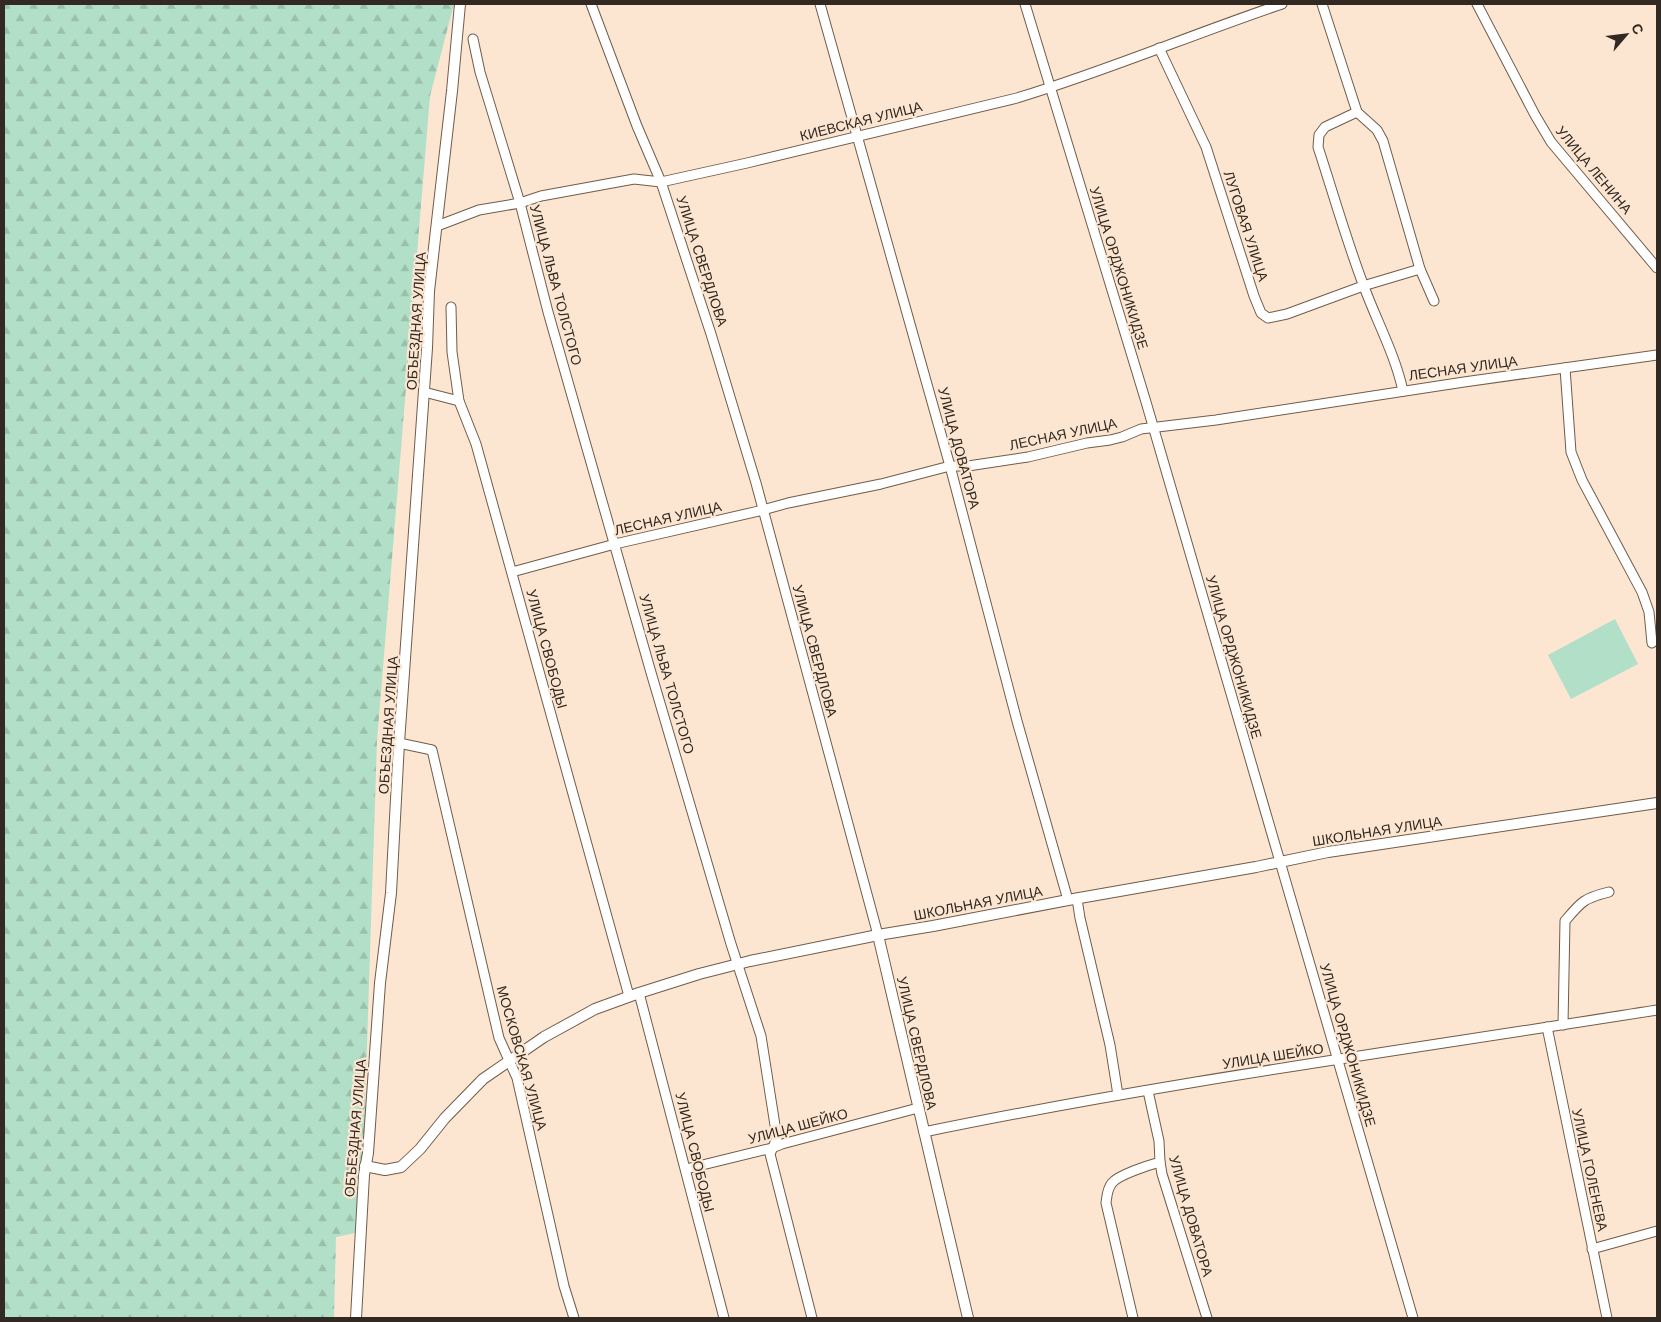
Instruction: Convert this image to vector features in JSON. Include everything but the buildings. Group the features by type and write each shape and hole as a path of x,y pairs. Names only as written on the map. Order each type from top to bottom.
{"street":[{"name":"ОБЪЕЗДНАЯ УЛИЦА","path":"356,1318 365,1166 372,1100 380,983 391,893 399,743 430,291 460,4"},
{"name":"УЛИЦА СВЕРДЛОВА","path":"591,4 640,135 661,182 711,334 763,510 878,935 968,1318"},
{"name":"УЛИЦА ДОВАТОРА","path":"820,4 950,466 1022,739 1072,899 1080,918 1110,1045 1118,1095"},
{"name":"УЛИЦА ОРДЖОНИКИДЗЕ","path":"1025,4 1153,428 1413,1318"},
{"name":"КИЕВСКАЯ УЛИЦА","path":"437,226 479,210 520,203 541,196 634,179 661,182 1003,102 1050,88 1223,23 1282,4"},
{"path":"1322,4 1357,112 1377,130 1383,141 1420,269 1434,301"},
{"name":"УЛИЦА ЛЕНИНА","path":"1477,4 1534,115 1551,142 1657,268"},
{"name":"УЛИЦА ЛЬВА ТОЛСТОГО","path":"473,39 480,72 520,203 548,312 615,544 737,965 761,1036 776,1138 770,1154 812,1318"},
{"name":"ЛУГОВАЯ УЛИЦА","path":"1159,48 1206,147 1261,313 1268,318 1287,314 1363,286 1420,269"},
{"path":"1357,112 1325,127 1319,135 1318,147 1363,286 1400,374 1403,391"},
{"name":"УЛИЦА СВОБОДЫ","path":"451,307 452,352 459,401 476,444 686,1169 724,1318"},
{"name":"ЛЕСНАЯ УЛИЦА","path":"512,572 615,544 788,503 881,484 950,466 968,466 1028,457 1087,443 1110,440 1142,428 1216,420 1657,355"},
{"path":"1565,368 1571,452 1582,480 1642,592 1649,612 1652,644"},
{"path":"424,392 459,401"},
{"name":"МОСКОВСКАЯ УЛИЦА","path":"399,743 432,750 499,1038 517,1078 564,1286 574,1318"},
{"name":"ШКОЛЬНАЯ УЛИЦА","path":"365,1166 385,1170 400,1167 420,1149 444,1118 483,1079 544,1037 595,1009 634,994 737,965 878,935 1256,867 1328,852 1657,803"},
{"path":"1563,1025 1565,921 1581,902 1609,892"},
{"name":"УЛИЦА ШЕЙКО","path":"924,1132 1118,1095 1657,1010"},
{"name":"УЛИЦА ГОЛЕНЕВА","path":"1547,1027 1607,1318"},
{"name":"УЛИЦА ДОВАТОРА","path":"1148,1091 1159,1141 1160,1162 1207,1318"},
{"name":"УЛИЦА ШЕЙКО","path":"686,1169 772,1148 918,1108"},
{"path":"1133,1318 1106,1203 1108,1189 1115,1180 1160,1162"},
{"path":"1592,1249 1657,1230"}],"green space":[{"path":"4,4 454,4 430,96 377,741 363,1167 365,1231 336,1237 334,1318 4,1318"},
{"path":"1615,619 1638,664 1571,699 1548,655"}]}
